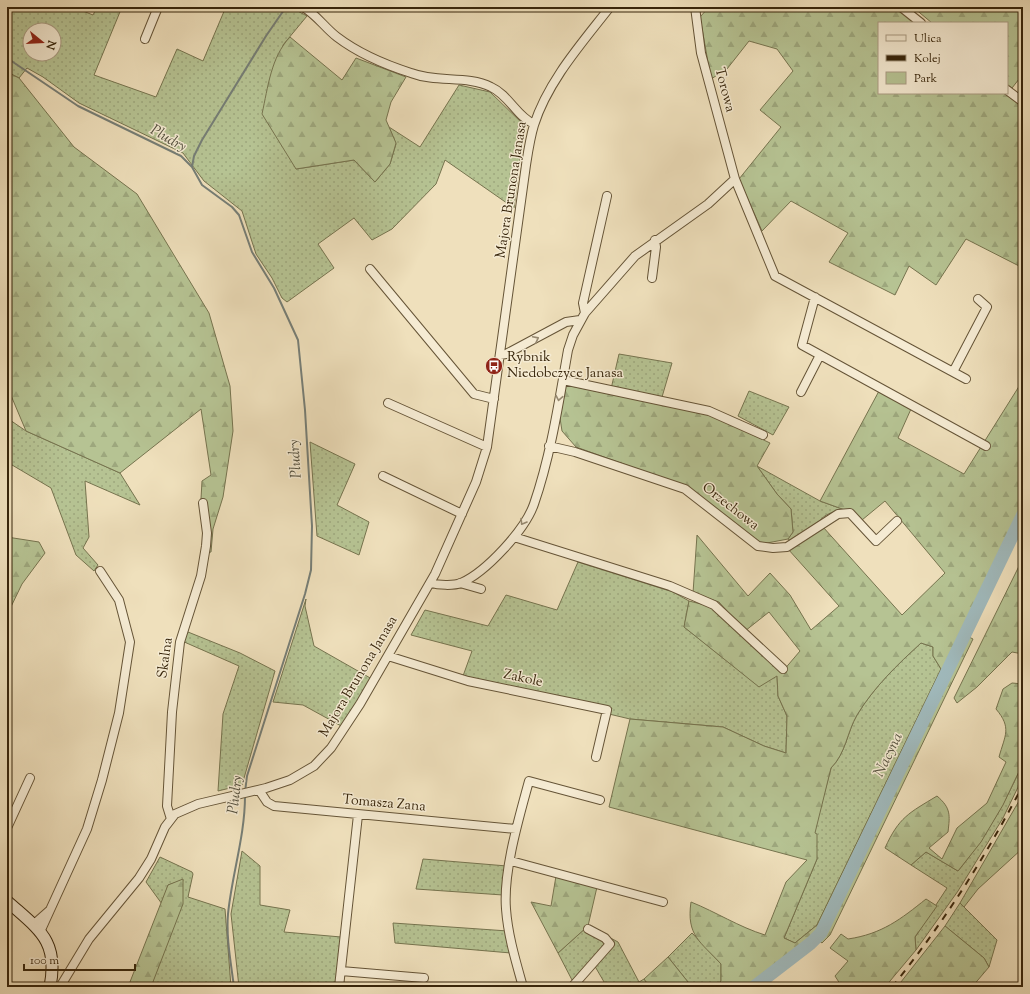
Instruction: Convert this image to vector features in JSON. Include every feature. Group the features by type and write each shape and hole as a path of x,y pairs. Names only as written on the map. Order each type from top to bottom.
{"street":[{"path":"145,39 158,7"},
{"path":"303,7 344,41 394,67 429,78 482,82 494,88 534,124"},
{"name":"Majora Brunona Janasa","path":"60,987 89,939 140,878 171,819 179,811 190,806 256,790 297,776 314,766 325,756 343,732 431,583 479,474 487,447 526,165 534,124 561,72 610,7"},
{"name":"Torowa","path":"695,7 701,53 735,179"},
{"path":"901,7 920,22"},
{"path":"1008,91 1023,102"},
{"path":"460,583 485,568 514,537 533,505 549,446 570,342 580,320 635,256 655,240 708,204 735,179 775,276 966,379"},
{"path":"585,313 583,303 607,196"},
{"path":"652,278 656,247 655,240"},
{"path":"370,269 474,394 494,399"},
{"path":"815,297 802,345 986,446"},
{"path":"953,372 987,306 978,299"},
{"path":"500,355 514,350 566,322 580,320"},
{"path":"801,392 820,355"},
{"path":"563,380 709,411 763,435"},
{"path":"388,403 487,447"},
{"name":"Orzechowa","path":"549,446 575,452 685,489 758,546 772,548 786,547 838,514 850,513 876,541 897,521"},
{"path":"383,476 462,514"},
{"name":"Skalna","path":"171,819 167,806 172,712 180,642 205,559 207,533 203,503"},
{"path":"514,537 670,586 714,605 783,669"},
{"path":"37,928 50,910 87,829 102,780 119,713 130,642 119,600 100,571"},
{"path":"431,583 460,583 481,589"},
{"name":"Zakole","path":"388,656 468,681 608,710 596,757"},
{"path":"7,828 30,778"},
{"path":"523,987 514,953 506,910 506,893 516,829 529,781 600,800"},
{"name":"Tomasza Zana","path":"256,790 267,802 274,806 516,829"},
{"path":"339,987 358,815"},
{"path":"511,861 663,902"},
{"path":"7,901 37,928 47,942 52,956 53,971 50,987"},
{"path":"572,987 610,944 605,938 588,929"},
{"path":"341,971 424,978"}],"green space":[{"path":"7,7 73,7 93,15 97,7 122,7 94,75 156,97 177,49 203,61 225,9 221,7 290,7 307,16 283,45 296,169 354,160 375,182 390,164 396,144 389,127 420,147 459,85 490,92 524,125 514,208 445,160 436,184 392,229 372,240 354,218 318,244 334,268 287,302 282,298 272,278 256,254 242,211 204,181 183,153 79,103 43,77 27,68 19,78 7,72"},
{"path":"709,7 894,7 914,22 878,22 878,94 1006,94 1023,107 1023,268 966,239 936,285 909,266 895,295 829,262 848,233 791,201 762,231 739,179 781,127 760,110 793,71 777,49 749,41 727,69 711,79 700,17"},
{"path":"1023,7 1023,74 1012,88 1008,85 1008,22 931,22 914,8"},
{"path":"290,37 342,80 356,58 406,77 391,102 386,120 396,143 390,164 375,182 354,160 296,169 262,114 268,83 274,63 278,54"},
{"path":"7,72 19,78 74,147 137,194 209,313 230,386 233,431 223,497 213,529 211,552 206,553 206,500 201,499 202,481 211,475 201,409 120,473 26,431 7,386"},
{"path":"619,354 672,363 662,397 611,389"},
{"path":"1023,380 1023,508 819,930 799,949 750,987 714,987 721,981 721,964 701,944 693,931 690,914 691,902 746,928 765,935 786,882 807,860 609,807 630,719 723,727 764,746 786,753 787,716 778,696 777,676 759,687 684,627 689,601 713,607 783,671 800,651 769,612 745,631 719,602 693,593 697,535 748,596 770,573 790,595 811,630 839,606 788,549 823,527 902,615 945,573 885,501 862,520 845,510 820,501 879,391 911,409 898,438 964,474","holes":["921,643 933,647 933,656 941,669 817,925 795,943 784,938 817,859 817,834 815,833 831,768 840,756 857,715 878,686 912,651"]},
{"path":"566,385 711,415 770,443 757,466 777,494 791,509 793,532 788,539 767,543 758,542 688,487 576,447 562,431 560,418"},
{"path":"749,391 789,407 773,435 738,416"},
{"path":"7,418 26,431 120,473 140,505 85,481 89,537 83,548 98,565 94,571 76,555 51,488 7,462"},
{"path":"310,442 355,464 337,505 369,522 359,555 317,536"},
{"path":"757,466 820,501 845,510 837,511 823,517 813,527 791,541 788,539 793,532 791,509 777,494"},
{"path":"7,537 39,542 45,553 22,584 7,615"},
{"path":"1023,558 1023,654 1012,652 977,687 957,703 954,698"},
{"path":"578,562 673,592 689,601 684,627 759,686 777,675 778,696 787,716 786,753 764,746 723,727 630,719 609,714 612,708 463,676 472,651 411,635 425,610 488,626 506,595 557,610"},
{"path":"306,599 305,606 314,646 372,679 343,727 303,705 273,702"},
{"path":"188,632 240,653 275,671 242,785 218,791 223,714 239,666 182,641"},
{"path":"967,636 973,639 830,935 822,943 818,940 823,935"},
{"path":"921,643 933,647 933,656 941,669 817,925 795,943 784,938 817,859 814,833 831,768 840,756 857,715 871,695 886,677"},
{"path":"1012,683 1023,684 1023,763 1003,805 981,842 958,871 926,852 911,865 885,848 900,822 919,807 937,796 942,800 947,808 949,816 948,832 929,848 942,859 957,828 987,803 1006,762 999,757 1005,737 1006,727 996,709 1003,689"},
{"path":"1023,763 1023,777 1003,818 958,891 916,950 915,937 947,888 911,865 926,852 958,871 978,845 994,819 1009,793"},
{"path":"1023,794 1023,848 978,889 964,907 960,903"},
{"path":"242,851 260,866 260,905 290,910 284,932 341,937 336,987 239,987 231,914"},
{"path":"160,857 192,872 193,874 188,897 225,909 231,987 151,987 183,880 168,885 162,904 146,882"},
{"path":"423,859 507,866 503,895 416,889"},
{"path":"556,876 597,887 588,926 558,953 531,902 551,906"},
{"path":"183,879 183,904 151,987 128,987 168,885"},
{"path":"926,899 937,906 915,937 916,950 885,987 842,987 835,976 848,961 830,948 841,934 848,939 860,937 881,929 908,913"},
{"path":"960,903 997,940 989,967 984,958 945,926"},
{"path":"393,923 508,931 511,953 395,943"},
{"path":"588,926 618,942 639,982 644,979 650,987 607,987 593,963 572,980 558,953"},
{"path":"945,926 984,958 989,967 972,987 897,987"},
{"path":"692,933 721,964 721,982 714,987 692,987 668,957"},
{"path":"668,957 692,987 650,987 644,979"}],"waterway":[{"path":"192,167 194,156 202,140 266,36 286,7"},
{"name":"Pludry","path":"7,58 78,106 181,156 192,167 202,185 232,207 239,215 252,252 274,288 298,340 305,410 312,526 311,570 305,594 247,776 245,792"},
{"name":"Nacyna","path":"754,987 811,943 821,933 1023,514"},
{"name":"Pludry","path":"234,987 228,941 228,914 232,884 241,840 245,796"}],"railway":[{"path":"892,987 929,939 963,889 979,864 1023,785"}],"place":[{"name":"Rybnik Niedobczyce Janasa","path":"494,366"}]}
